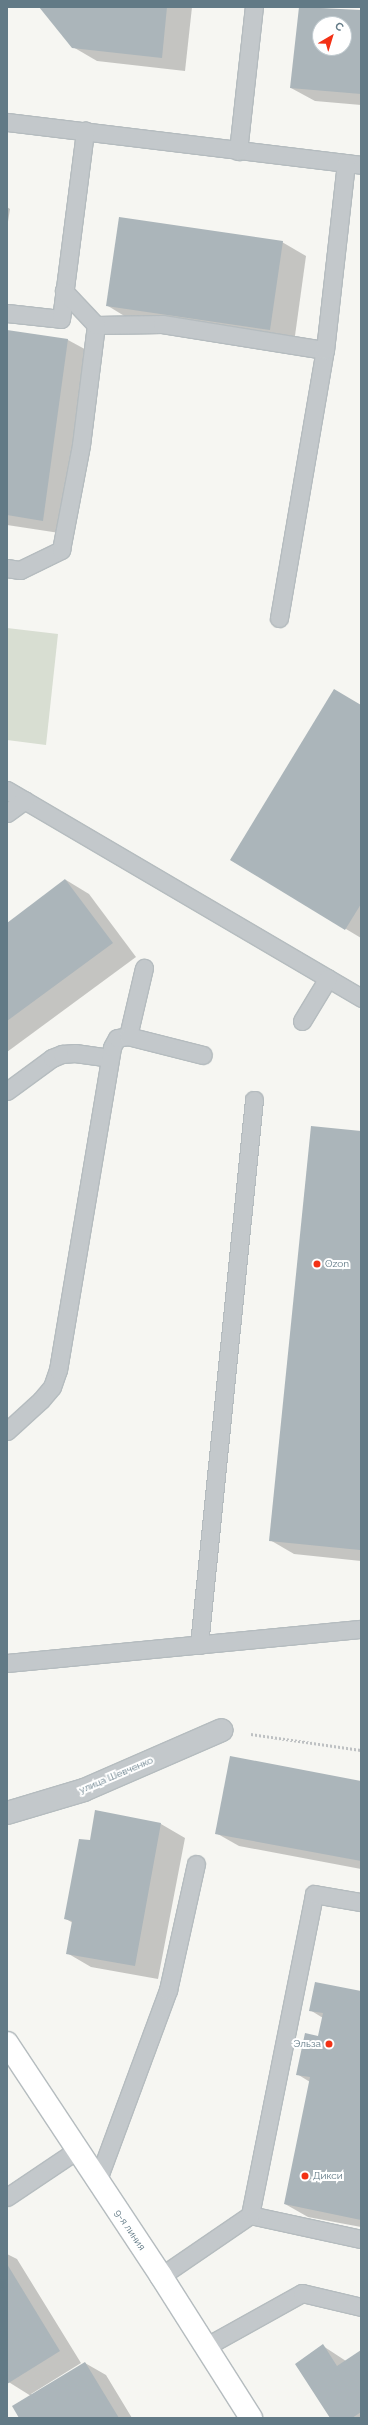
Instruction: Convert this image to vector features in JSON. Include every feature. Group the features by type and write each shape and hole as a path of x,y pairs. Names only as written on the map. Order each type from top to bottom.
{"street":[{"name":"улица Шевченко","path":"7,1813 84,1790 222,1730"},
{"name":"9-я линия","path":"7,2043 97,2182 161,2276 251,2418"}],"lane":[{"path":"238,151 254,7"},
{"path":"7,122 354,164 325,350 279,618"},
{"path":"7,313 61,319 85,131"},
{"path":"64,291 96,325 162,324 325,350"},
{"path":"7,568 20,570 61,550 81,445 96,325"},
{"path":"7,790 361,998"},
{"path":"7,814 25,800"},
{"path":"128,1036 144,968"},
{"path":"302,1021 328,978"},
{"path":"7,1431 41,1400 52,1386 58,1370 112,1046 117,1038 128,1036 204,1054"},
{"path":"7,1091 52,1058 62,1054 75,1053 110,1058"},
{"path":"199,1645 254,1100"},
{"path":"7,1663 361,1630"},
{"path":"97,2182 168,1990 196,1864"},
{"path":"161,2276 250,2215 314,1894 361,1902"},
{"path":"7,2197 77,2150"},
{"path":"250,2215 361,2239"},
{"path":"205,2347 302,2293 361,2307"}],"path":[{"path":"222,1730 361,1750"}],"shaded area":[{"path":"7,628 58,634 46,745 7,740"}],"building":[{"path":"39,7 167,7 162,58 72,48"},
{"path":"299,7 361,10 361,94 290,88"},
{"path":"119,217 283,241 270,330 106,306"},
{"path":"7,330 68,339 43,521 7,515"},
{"path":"334,689 361,705 361,904 345,930 230,860"},
{"path":"65,879 113,943 7,1021 7,923"},
{"path":"311,1126 361,1131 360,1550 269,1541"},
{"path":"230,1756 361,1781 361,1861 215,1834"},
{"path":"95,1810 161,1823 135,1966 66,1954 72,1921 64,1919 79,1839 90,1840"},
{"path":"315,1982 361,1991 361,2220 284,2204 310,2077 296,2075 305,2033 318,2036 323,2013 309,2011"},
{"path":"7,2264 60,2351 7,2384"},
{"path":"323,2344 337,2366 361,2350 361,2412 352,2418 330,2418 295,2364"},
{"path":"85,2362 119,2418 19,2418 12,2406"}],"place":[{"name":"Ozon","path":"317,1264"},
{"name":"Эльза","path":"329,2044"},
{"name":"Дикси","path":"305,2176"}]}
